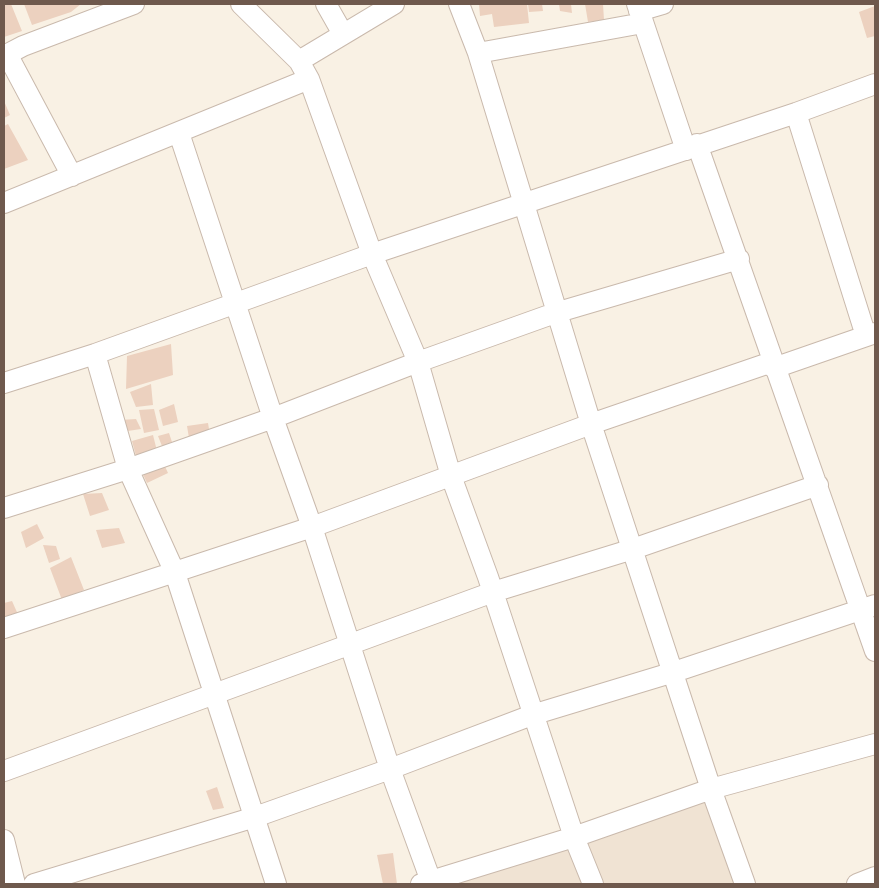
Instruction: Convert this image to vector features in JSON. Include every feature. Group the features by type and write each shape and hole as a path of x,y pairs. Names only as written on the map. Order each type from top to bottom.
{"street":[{"path":"72,176 6,55 23,46 134,4"},
{"path":"241,4 299,60 309,79 372,254 418,362 451,476 493,592 532,715 574,837 593,884"},
{"path":"326,4 343,34"},
{"path":"299,60 394,4"},
{"path":"459,4 478,53 555,313 591,424 674,672 711,790 745,884"},
{"path":"478,53 640,13 663,4"},
{"path":"640,13 691,147 738,259 773,365 818,485 868,607 875,651"},
{"path":"4,203 309,79"},
{"path":"4,383 95,354 372,254 691,147 796,114 875,84"},
{"path":"4,628 312,527 591,424 871,335 796,114"},
{"path":"179,133 273,418 312,527 428,883 574,837 711,790 875,744"},
{"path":"4,508 273,418 418,362 555,313 738,259"},
{"path":"95,354 128,468 175,573 276,884"},
{"path":"4,771 493,592 633,549 818,485"},
{"path":"34,884 255,817 390,769 532,715 674,672 868,607"},
{"path":"4,840 15,884"},
{"path":"857,884 875,877"}],"shaded area":[{"path":"711,789 745,884 432,884"}],"building":[{"path":"4,4 11,4 22,31 4,37"},
{"path":"24,4 81,4 71,12 32,25"},
{"path":"479,4 527,4 529,23 494,27 492,14 480,16"},
{"path":"528,4 542,4 543,11 529,12"},
{"path":"559,4 571,4 572,13 560,11"},
{"path":"585,4 603,4 604,20 588,22"},
{"path":"875,6 875,36 867,38 859,12"},
{"path":"4,101 10,115 4,118"},
{"path":"8,124 28,160 4,169 4,126"},
{"path":"171,344 173,375 126,389 127,356"},
{"path":"151,384 153,405 136,407 130,392"},
{"path":"174,404 178,422 163,426 159,410"},
{"path":"154,409 159,430 144,433 139,410"},
{"path":"136,419 141,429 121,432 120,420"},
{"path":"208,423 210,435 189,438 187,426"},
{"path":"169,433 172,442 162,446 158,436"},
{"path":"153,435 157,451 136,456 132,441"},
{"path":"162,460 168,473 147,483 141,470"},
{"path":"102,493 109,510 90,516 83,494"},
{"path":"37,524 44,538 26,548 21,532"},
{"path":"119,528 125,543 102,548 96,530"},
{"path":"43,545 56,546 60,559 49,563"},
{"path":"71,557 84,590 62,600 50,568"},
{"path":"12,601 20,619 4,624 4,603"},
{"path":"217,787 224,808 213,810 206,791"},
{"path":"393,853 397,884 383,884 377,855"}]}
